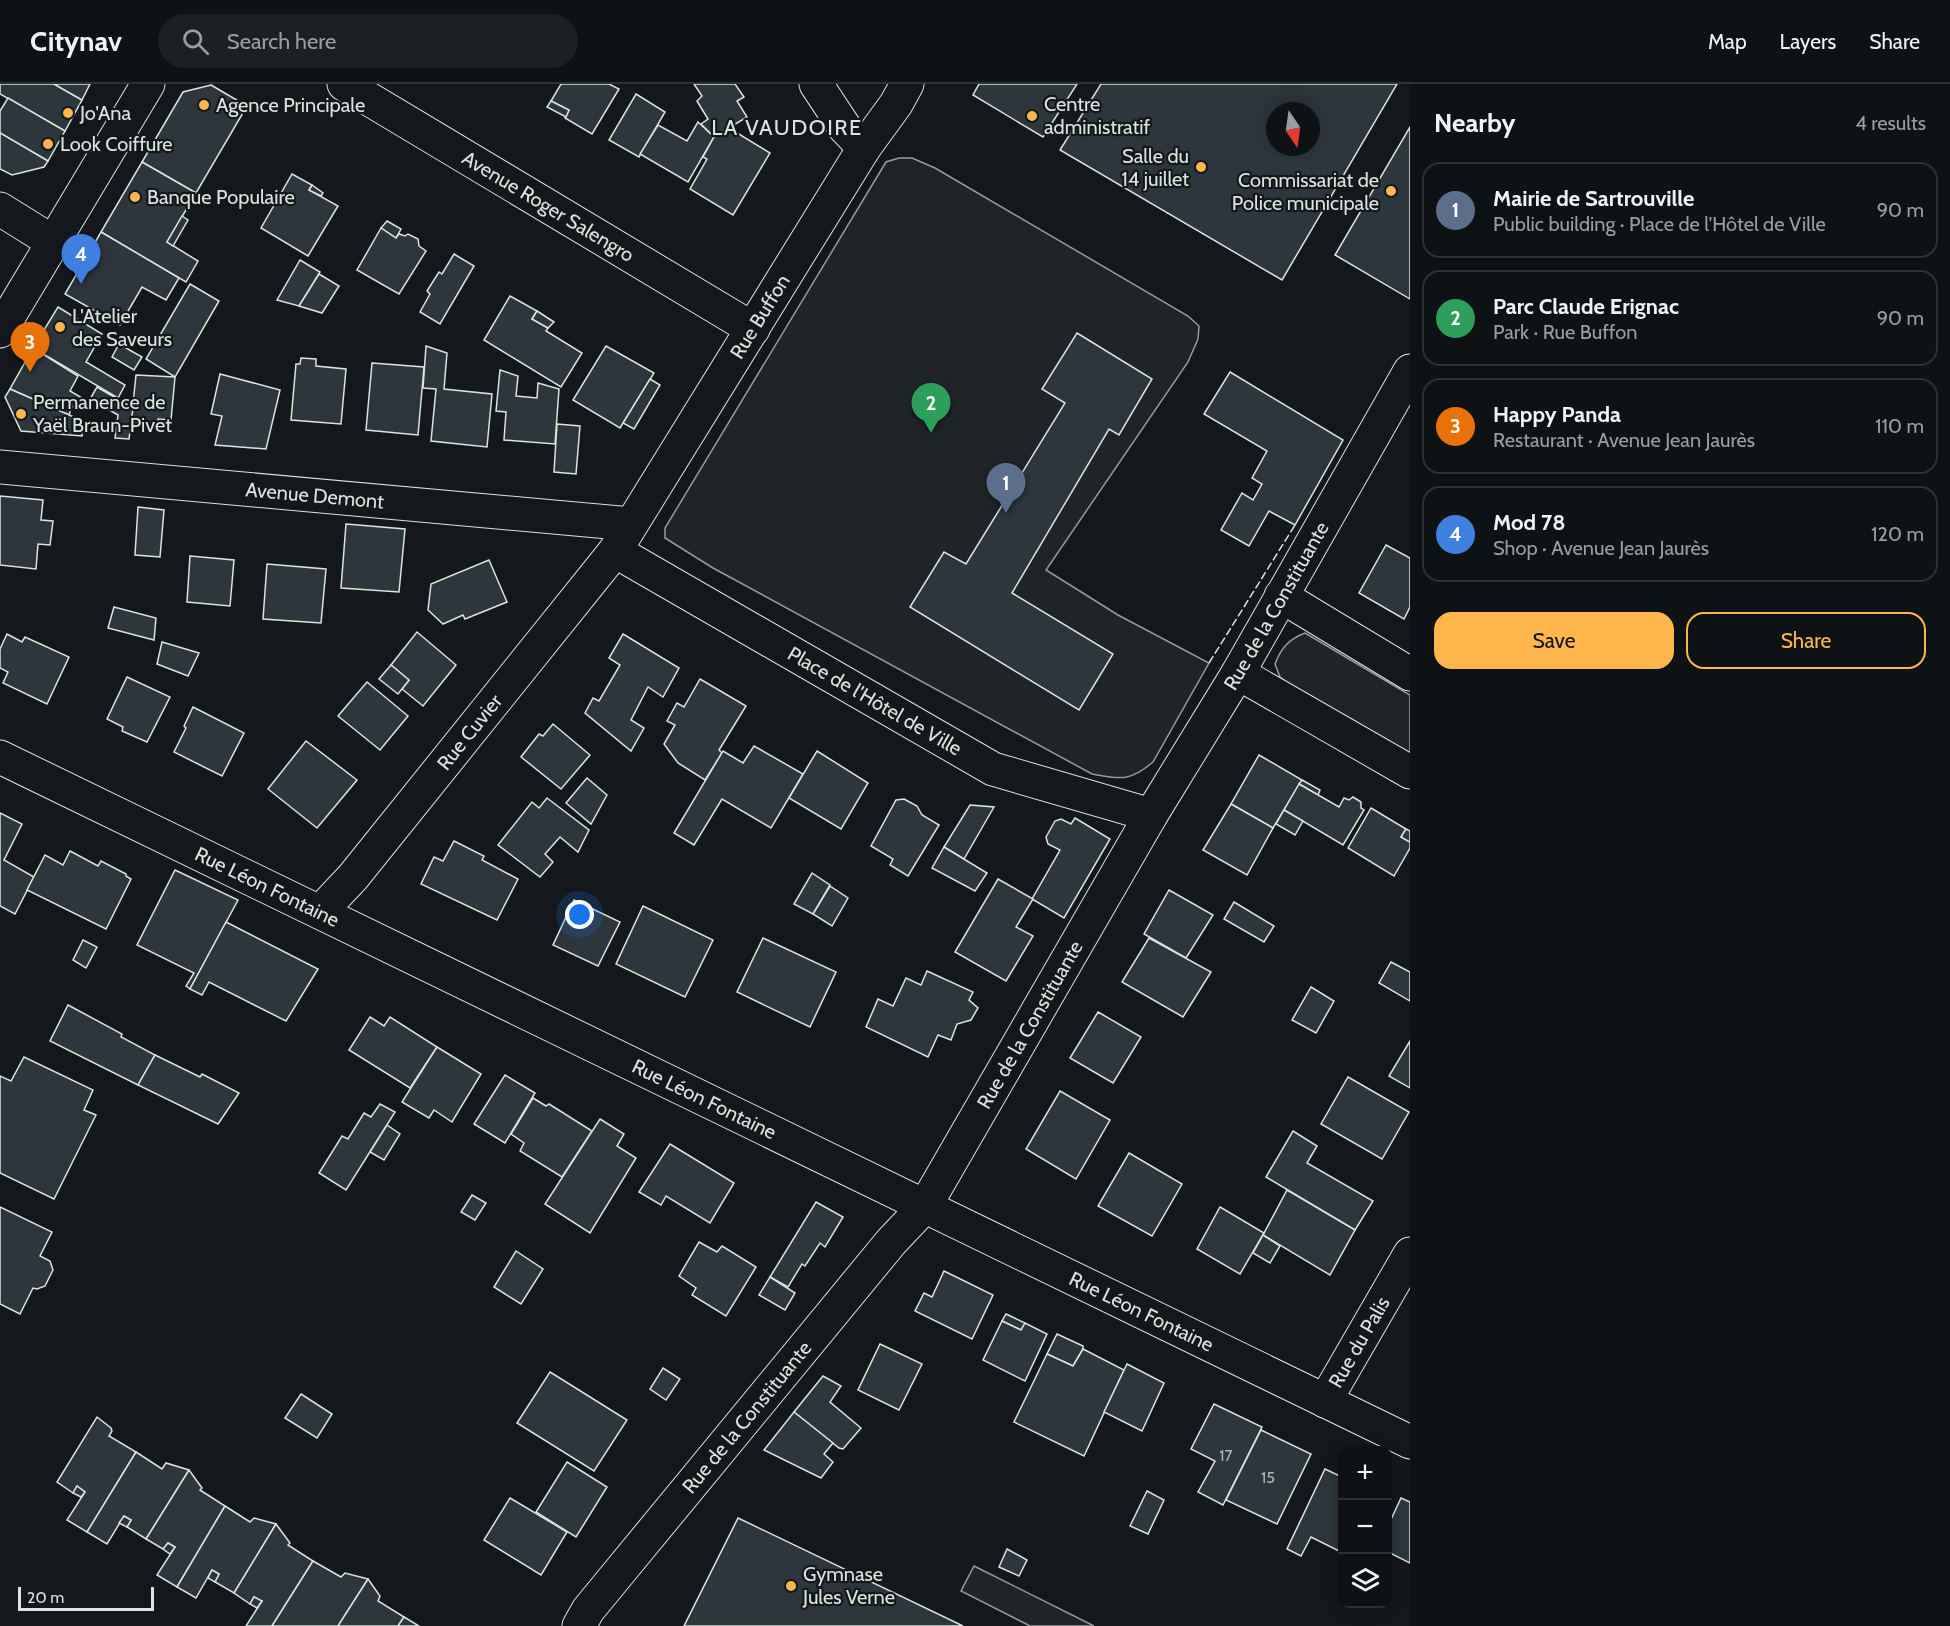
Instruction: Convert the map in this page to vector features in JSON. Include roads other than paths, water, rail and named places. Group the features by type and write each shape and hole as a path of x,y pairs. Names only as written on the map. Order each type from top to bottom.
{"street":[{"path":"0,331 148,84"},
{"name":"Avenue Roger Salengro","path":"344,84 753,329"},
{"path":"816,84 845,128 864,148"},
{"name":"Rue Buffon","path":"623,537 864,148 896,104 906,84"},
{"path":"0,209 53,242"},
{"name":"Rue de la Constituante","path":"579,1626 588,1610 618,1573 891,1242 924,1206 1151,815 1238,673 1410,371"},
{"name":"Avenue Demont","path":"0,467 623,537"},
{"name":"Place de l'Hôtel de Ville","path":"623,537 993,769 1151,815"},
{"name":"Rue Cuvier","path":"320,912 352,877 623,537"},
{"path":"1281,596 1410,674"},
{"path":"1238,673 1410,772"},
{"name":"Rue Léon Fontaine","path":"0,757 1410,1442"},
{"name":"Rue du Palis","path":"1325,1401 1410,1254"}],"place":[{"name":"Agence Principale","path":"204,105"},
{"name":"Jo'Ana","path":"68,113"},
{"name":"Centre administratif","path":"1032,116"},
{"name":"Look Coiffure","path":"48,144"},
{"name":"Salle du 14 juillet","path":"1201,167"},
{"name":"Commissariat de Police municipale","path":"1391,191"},
{"name":"Banque Populaire","path":"135,197"},
{"name":"Mod 78","path":"81,284"},
{"name":"L'Atelier des Saveurs","path":"60,327"},
{"name":"Happy Panda","path":"30,372"},
{"name":"Permanence de Yaël Braun-Pivet","path":"21,414"},
{"name":"Parc Claude Erignac","path":"931,433"},
{"name":"Mairie de Sartrouville","path":"1006,513"},
{"name":"Gymnase Jules Verne","path":"791,1586"}],"district":[{"name":"LA VAUDOIRE","path":"787,127"}]}
